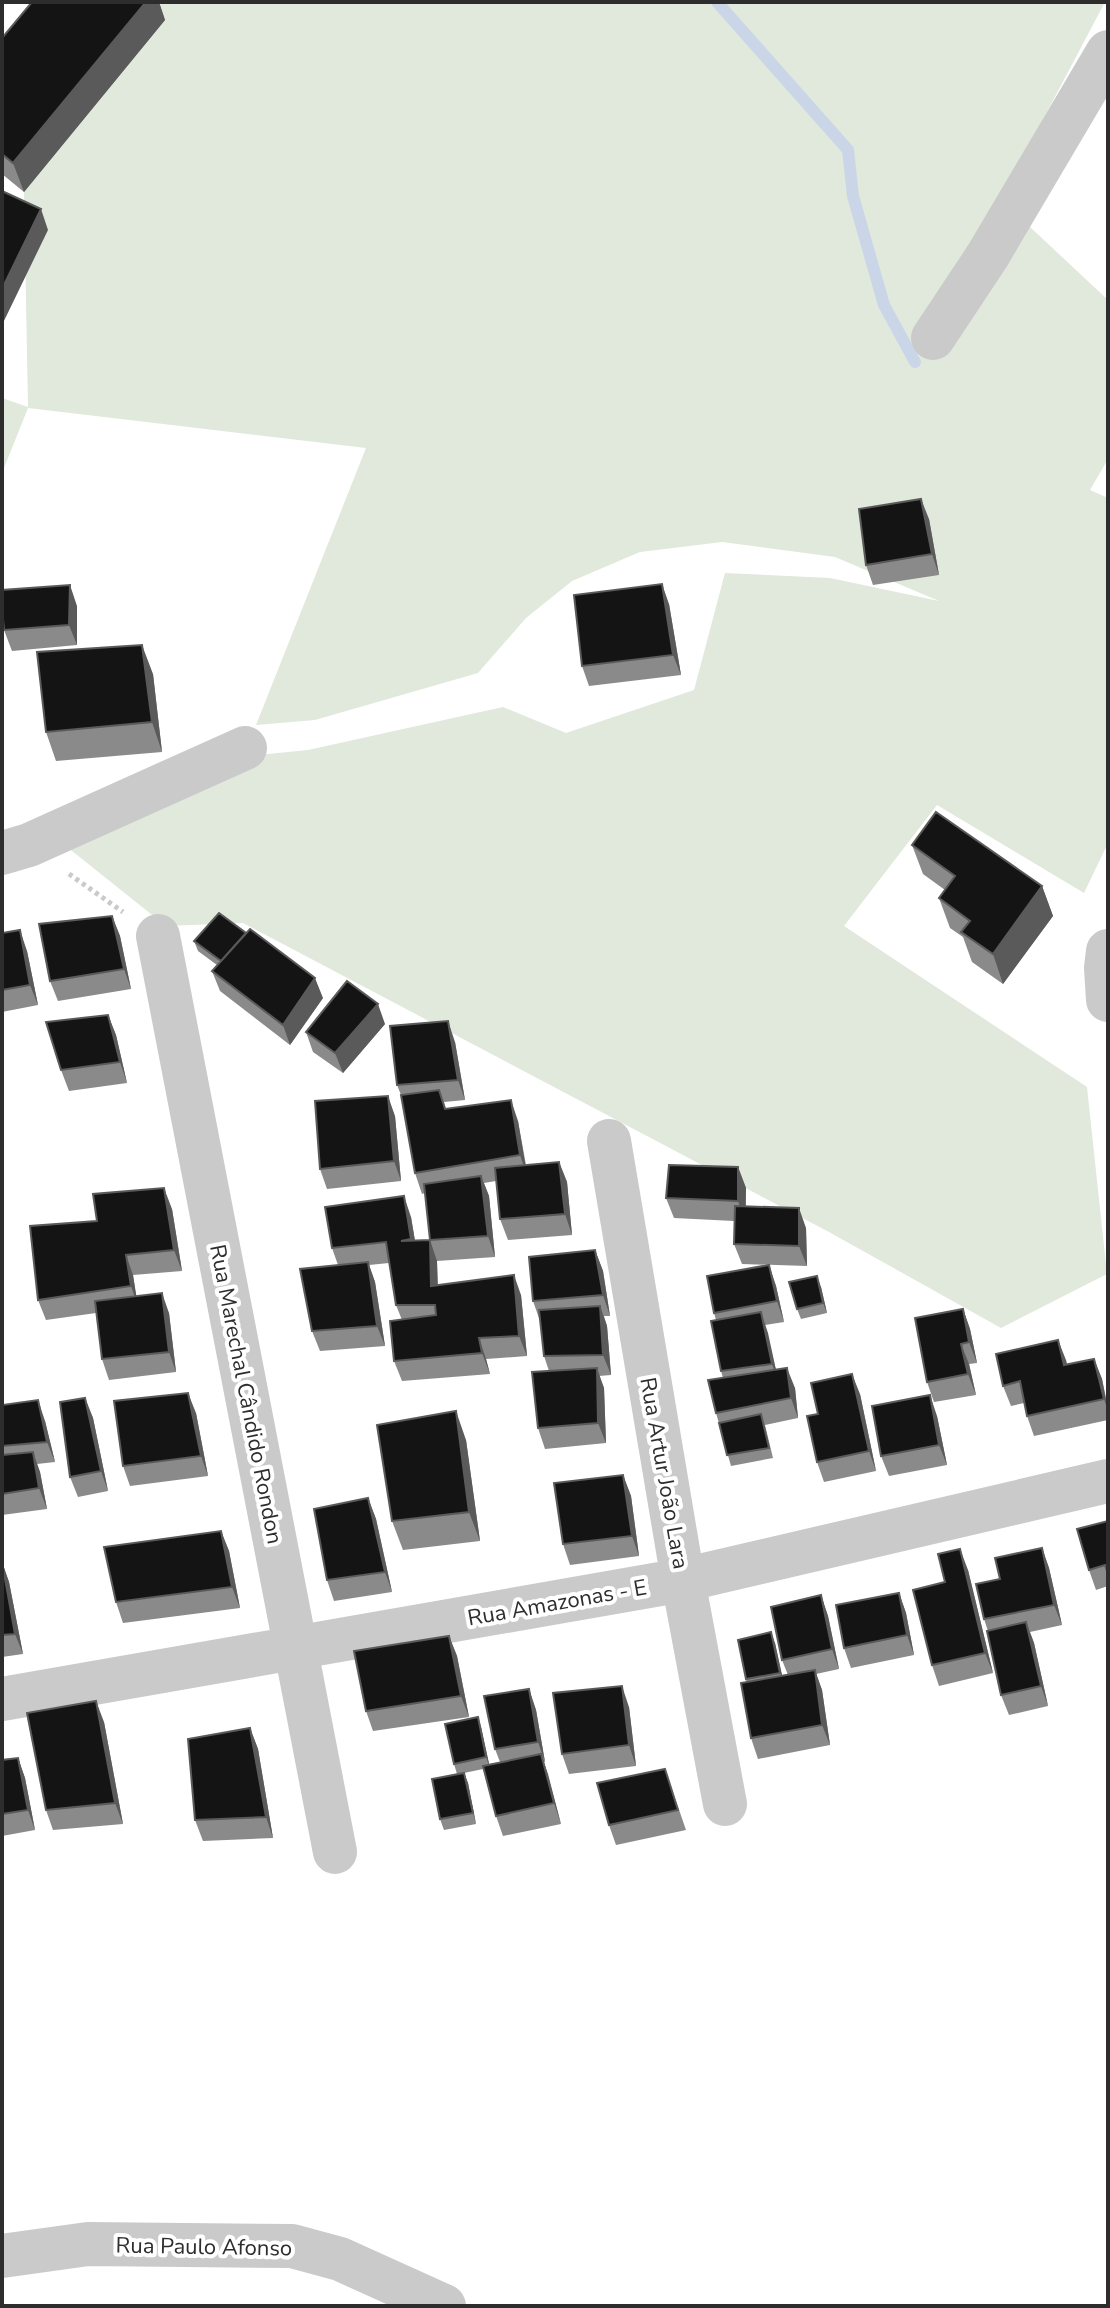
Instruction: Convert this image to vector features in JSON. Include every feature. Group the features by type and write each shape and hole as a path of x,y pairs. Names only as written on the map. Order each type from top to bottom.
{"street":[{"path":"933,338 988,255 1108,52"},
{"path":"16,849 245,748"},
{"name":"Rua Marechal Cândido Rondon","path":"158,936 335,1852"},
{"path":"1108,951 1108,1000"},
{"name":"Rua Artur João Lara","path":"609,1141 683,1580 725,1804"},
{"name":"Rua Amazonas - E","path":"2,1699 683,1580 1108,1481"},
{"name":"Rua Paulo Afonso","path":"2,2256 88,2244 292,2246 340,2259 444,2306"}],"path":[{"path":"16,849 158,936"}],"shaded area":[{"path":"149,2 1105,2 917,358 1029,226 1108,300 1108,459 1090,490 1108,498 1108,843 1084,893 937,805 844,926 1087,1087 1107,1274 1001,1328 829,1232 243,923 166,926 67,847 258,755 308,750 503,707 566,733 694,690 725,573 830,578 939,601 835,557 722,542 640,552 572,581 526,618 478,673 315,720 256,725 366,448 28,408 2,473 2,398 28,407 24,192"}],"building":[{"path":"32,2 146,2 13,163 2,154 2,38"},
{"path":"2,191 41,209 2,289"},
{"path":"921,499 932,554 866,565 859,509"},
{"path":"662,584 673,655 582,666 574,595"},
{"path":"70,585 69,625 4,630 2,590"},
{"path":"142,645 152,722 46,732 37,652"},
{"path":"936,812 1042,886 993,954 961,932 970,921 939,898 955,876 912,845"},
{"path":"219,913 246,933 221,961 194,941"},
{"path":"112,916 124,969 50,981 39,924"},
{"path":"250,929 315,978 283,1025 212,971"},
{"path":"20,930 30,985 2,990 2,933"},
{"path":"347,981 378,1004 335,1053 306,1032"},
{"path":"108,1015 120,1062 61,1070 46,1022"},
{"path":"448,1021 458,1080 397,1085 390,1026"},
{"path":"439,1090 445,1109 511,1100 520,1155 415,1173 401,1095"},
{"path":"388,1096 394,1161 320,1169 315,1101"},
{"path":"559,1162 565,1214 500,1219 495,1168"},
{"path":"669,1165 738,1167 738,1201 666,1198"},
{"path":"481,1176 488,1236 430,1240 424,1184"},
{"path":"164,1188 174,1250 126,1255 131,1286 38,1300 30,1226 97,1221 93,1194"},
{"path":"404,1196 411,1239 401,1241 430,1240 431,1286 514,1275 519,1336 479,1338 482,1353 394,1361 390,1321 436,1315 435,1305 396,1305 386,1242 332,1248 325,1207"},
{"path":"735,1206 799,1208 799,1246 734,1244"},
{"path":"595,1250 603,1295 533,1301 529,1257"},
{"path":"368,1262 377,1326 312,1331 300,1269"},
{"path":"769,1265 777,1301 714,1313 707,1276"},
{"path":"817,1276 823,1303 797,1309 789,1282"},
{"path":"162,1293 169,1352 102,1359 95,1301"},
{"path":"600,1306 603,1355 544,1356 539,1310"},
{"path":"963,1309 969,1342 961,1344 968,1374 927,1382 915,1318"},
{"path":"761,1312 772,1364 721,1371 711,1321"},
{"path":"1058,1340 1064,1365 1094,1359 1104,1399 1027,1416 1020,1381 1003,1386 996,1354"},
{"path":"597,1368 598,1423 538,1428 532,1372"},
{"path":"787,1368 791,1398 716,1413 708,1380"},
{"path":"852,1374 869,1451 817,1462 807,1416 818,1414 811,1383"},
{"path":"188,1393 201,1456 123,1466 114,1401"},
{"path":"930,1395 939,1445 881,1456 872,1406"},
{"path":"85,1398 101,1471 70,1477 60,1402"},
{"path":"38,1400 47,1442 2,1446 2,1405"},
{"path":"456,1411 469,1512 392,1521 377,1425"},
{"path":"761,1414 769,1448 727,1455 719,1423"},
{"path":"33,1452 39,1488 2,1494 2,1455"},
{"path":"623,1475 632,1536 563,1544 554,1483"},
{"path":"368,1498 385,1572 327,1580 314,1509"},
{"path":"1108,1521 1108,1574 1105,1565 1089,1570 1077,1529"},
{"path":"221,1531 232,1587 116,1602 104,1547"},
{"path":"1042,1548 1054,1605 984,1619 976,1584 1000,1579 995,1558"},
{"path":"960,1549 985,1653 932,1665 913,1590 945,1582 938,1554"},
{"path":"2,1562 15,1634 2,1635"},
{"path":"899,1593 907,1635 844,1648 836,1605"},
{"path":"821,1595 832,1649 782,1660 771,1607"},
{"path":"1026,1622 1041,1686 1001,1695 987,1631"},
{"path":"771,1632 780,1673 746,1679 738,1640"},
{"path":"449,1636 461,1696 366,1711 354,1651"},
{"path":"815,1670 822,1725 751,1738 741,1683"},
{"path":"622,1686 629,1745 562,1754 553,1693"},
{"path":"529,1689 538,1742 495,1749 484,1696"},
{"path":"96,1701 115,1803 46,1810 27,1713"},
{"path":"478,1717 486,1757 454,1764 445,1724"},
{"path":"250,1728 266,1817 195,1820 188,1739"},
{"path":"541,1754 554,1803 496,1816 483,1766"},
{"path":"18,1758 28,1810 2,1814 2,1760"},
{"path":"665,1769 678,1810 609,1825 597,1783"},
{"path":"464,1773 473,1813 440,1819 432,1779"}],"waterway":[{"path":"717,2 848,150 853,196 884,305 915,362"}]}
